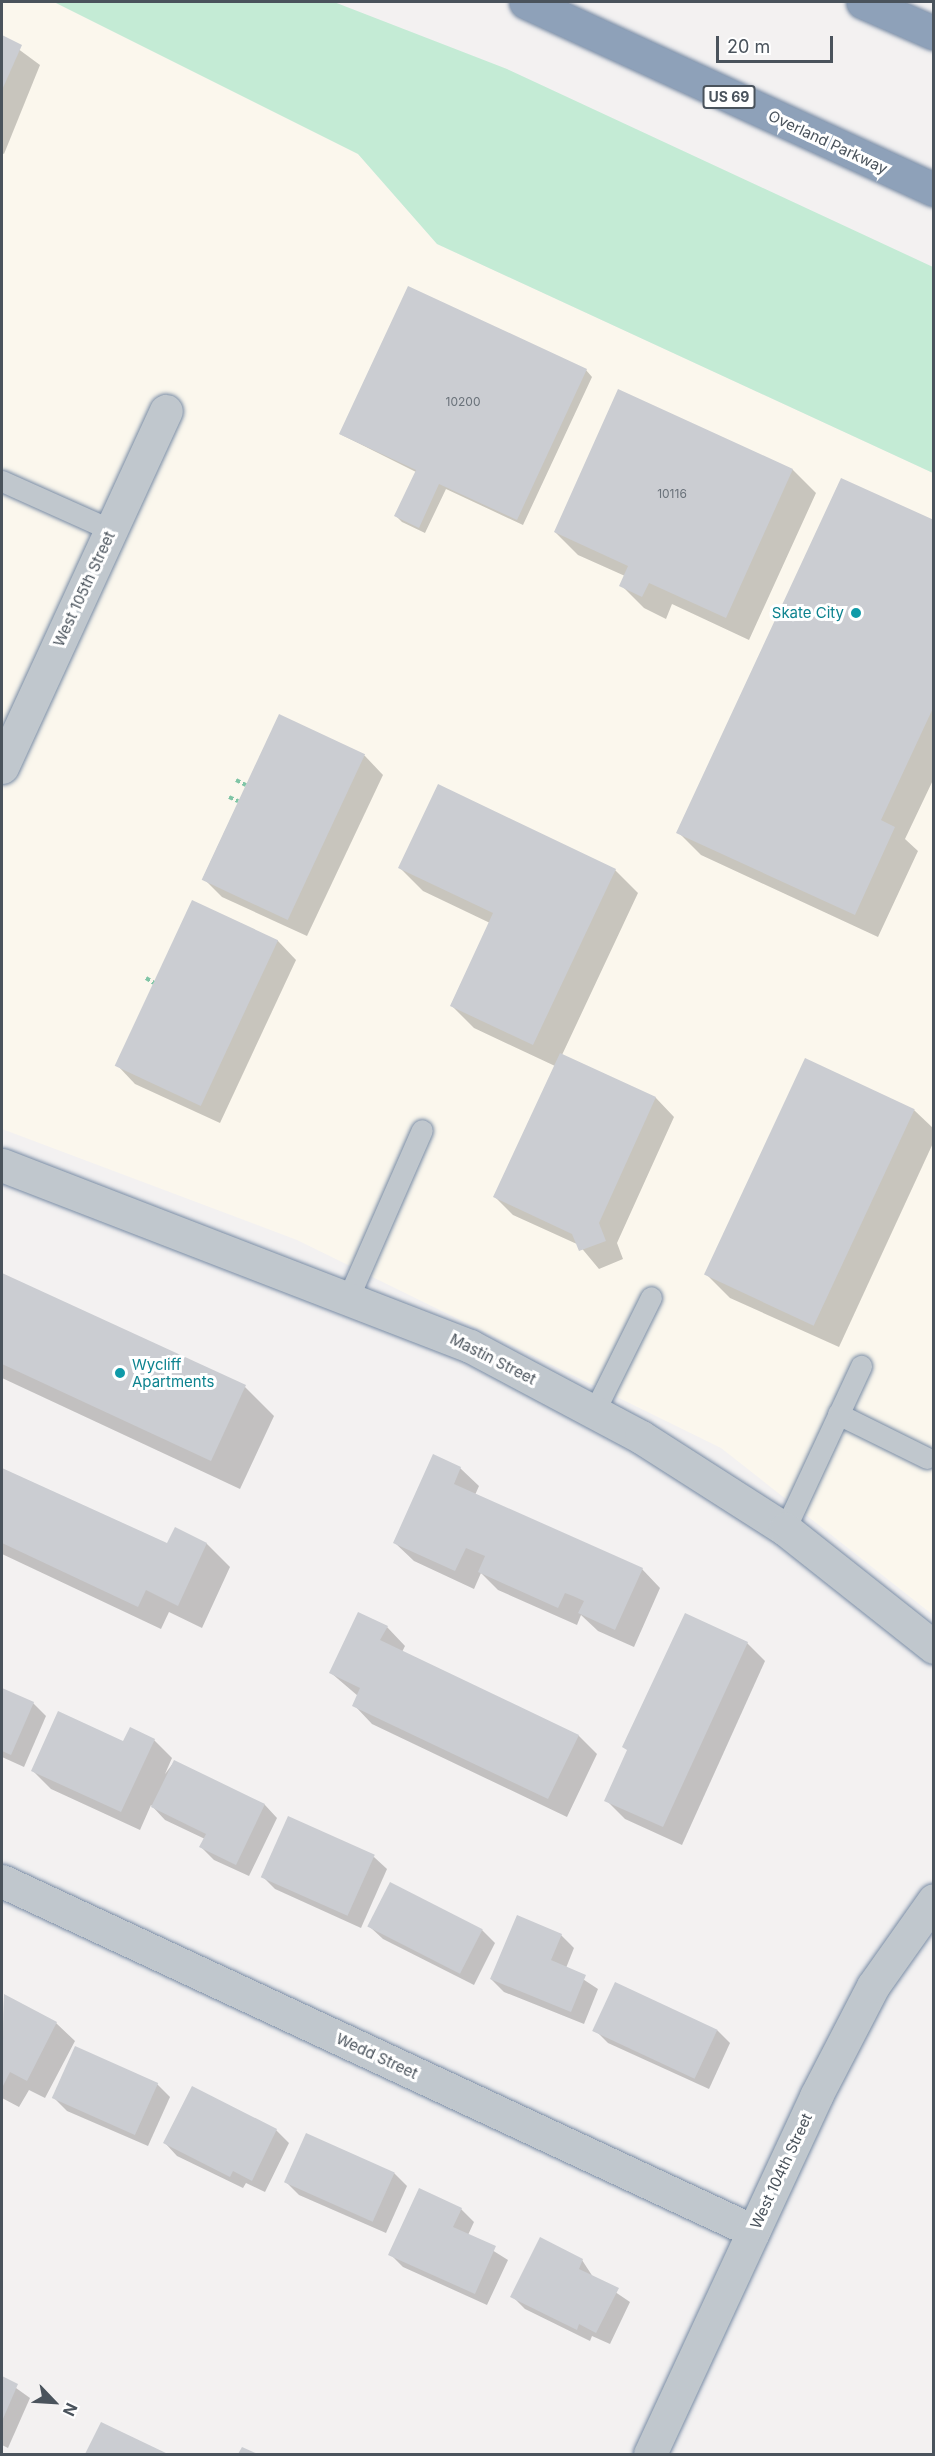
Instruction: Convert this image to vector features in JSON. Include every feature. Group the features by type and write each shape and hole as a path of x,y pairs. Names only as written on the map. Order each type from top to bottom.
{"highway":[{"name":"Overland Parkway","path":"526,2 933,190"},
{"path":"863,2 933,33"}],"street":[{"name":"West 105th Street","path":"2,767 166,411"},
{"name":"Mastin Street","path":"2,1165 349,1296 470,1346 594,1412 785,1529 933,1647"},
{"name":"Wedd Street","path":"2,1881 753,2231"},
{"name":"West 104th Street","path":"650,2454 753,2231 873,1986 933,1900"}],"lane":[{"path":"2,481 111,530"},
{"path":"349,1296 422,1130"},
{"path":"594,1412 651,1297"},
{"path":"785,1529 861,1366"},
{"path":"838,1414 927,1458"}],"path":[{"path":"236,780 246,785"},
{"path":"229,797 238,801"},
{"path":"146,978 154,982"}],"shaded area":[{"path":"2,2 54,2 358,154 437,244 933,473 933,1615 721,1448 297,1240 2,1129"}],"green space":[{"path":"54,2 334,2 507,69 933,267 933,473 437,244 358,154"}],"building":[{"path":"2,35 22,45 2,90"},
{"path":"408,286 587,369 517,520 439,484 419,528 394,516 416,470 339,434"},
{"path":"618,389 793,469 726,618 649,583 642,597 619,586 628,566 554,532"},
{"name":"Skate City","path":"841,478 934,520 934,706 881,820 895,827 855,915 676,833"},
{"path":"279,714 365,754 288,920 202,880"},
{"path":"438,784 616,869 533,1045 450,1006 493,913 398,868"},
{"path":"192,900 278,940 201,1106 115,1066"},
{"path":"560,1053 656,1097 599,1223 606,1241 579,1251 572,1234 493,1197"},
{"path":"805,1058 915,1109 814,1326 704,1275"},
{"name":"Wycliff Apartments","path":"2,1273 246,1385 211,1461 2,1364"},
{"path":"433,1454 461,1467 454,1484 643,1568 615,1630 578,1613 584,1601 573,1596 565,1593 558,1608 478,1572 485,1556 466,1548 455,1571 393,1543"},
{"path":"2,1468 167,1543 175,1527 207,1543 178,1606 146,1590 138,1607 2,1543"},
{"path":"358,1612 388,1626 380,1640 579,1735 548,1799 352,1706 360,1688 329,1673"},
{"path":"685,1613 748,1642 663,1827 604,1801 627,1750 622,1747"},
{"path":"2,1688 34,1702 11,1755 2,1751"},
{"path":"58,1711 123,1741 130,1727 155,1739 121,1812 31,1771"},
{"path":"174,1760 265,1804 236,1865 199,1847 206,1834 151,1807"},
{"path":"288,1816 375,1855 348,1916 261,1877"},
{"path":"390,1882 483,1929 460,1974 367,1927"},
{"path":"517,1915 562,1934 551,1960 586,1975 571,2012 490,1979"},
{"path":"615,1982 717,2030 695,2079 592,2031"},
{"path":"4,1994 57,2022 27,2081 10,2072 2,2088"},
{"path":"75,2046 158,2083 135,2135 52,2098"},
{"path":"192,2086 277,2129 252,2181 233,2171 230,2177 163,2143"},
{"path":"306,2133 395,2172 373,2222 284,2182"},
{"path":"419,2188 462,2208 453,2227 496,2246 475,2294 388,2255"},
{"path":"540,2237 583,2259 579,2269 619,2288 596,2333 579,2324 577,2330 510,2297"},
{"path":"2,2376 18,2384 2,2421"},
{"path":"101,2422 168,2454 85,2454"},
{"path":"242,2447 258,2454 238,2454"}],"place":[{"name":"Skate City","path":"856,613"},
{"name":"Wycliff Apartments","path":"120,1373"}]}
